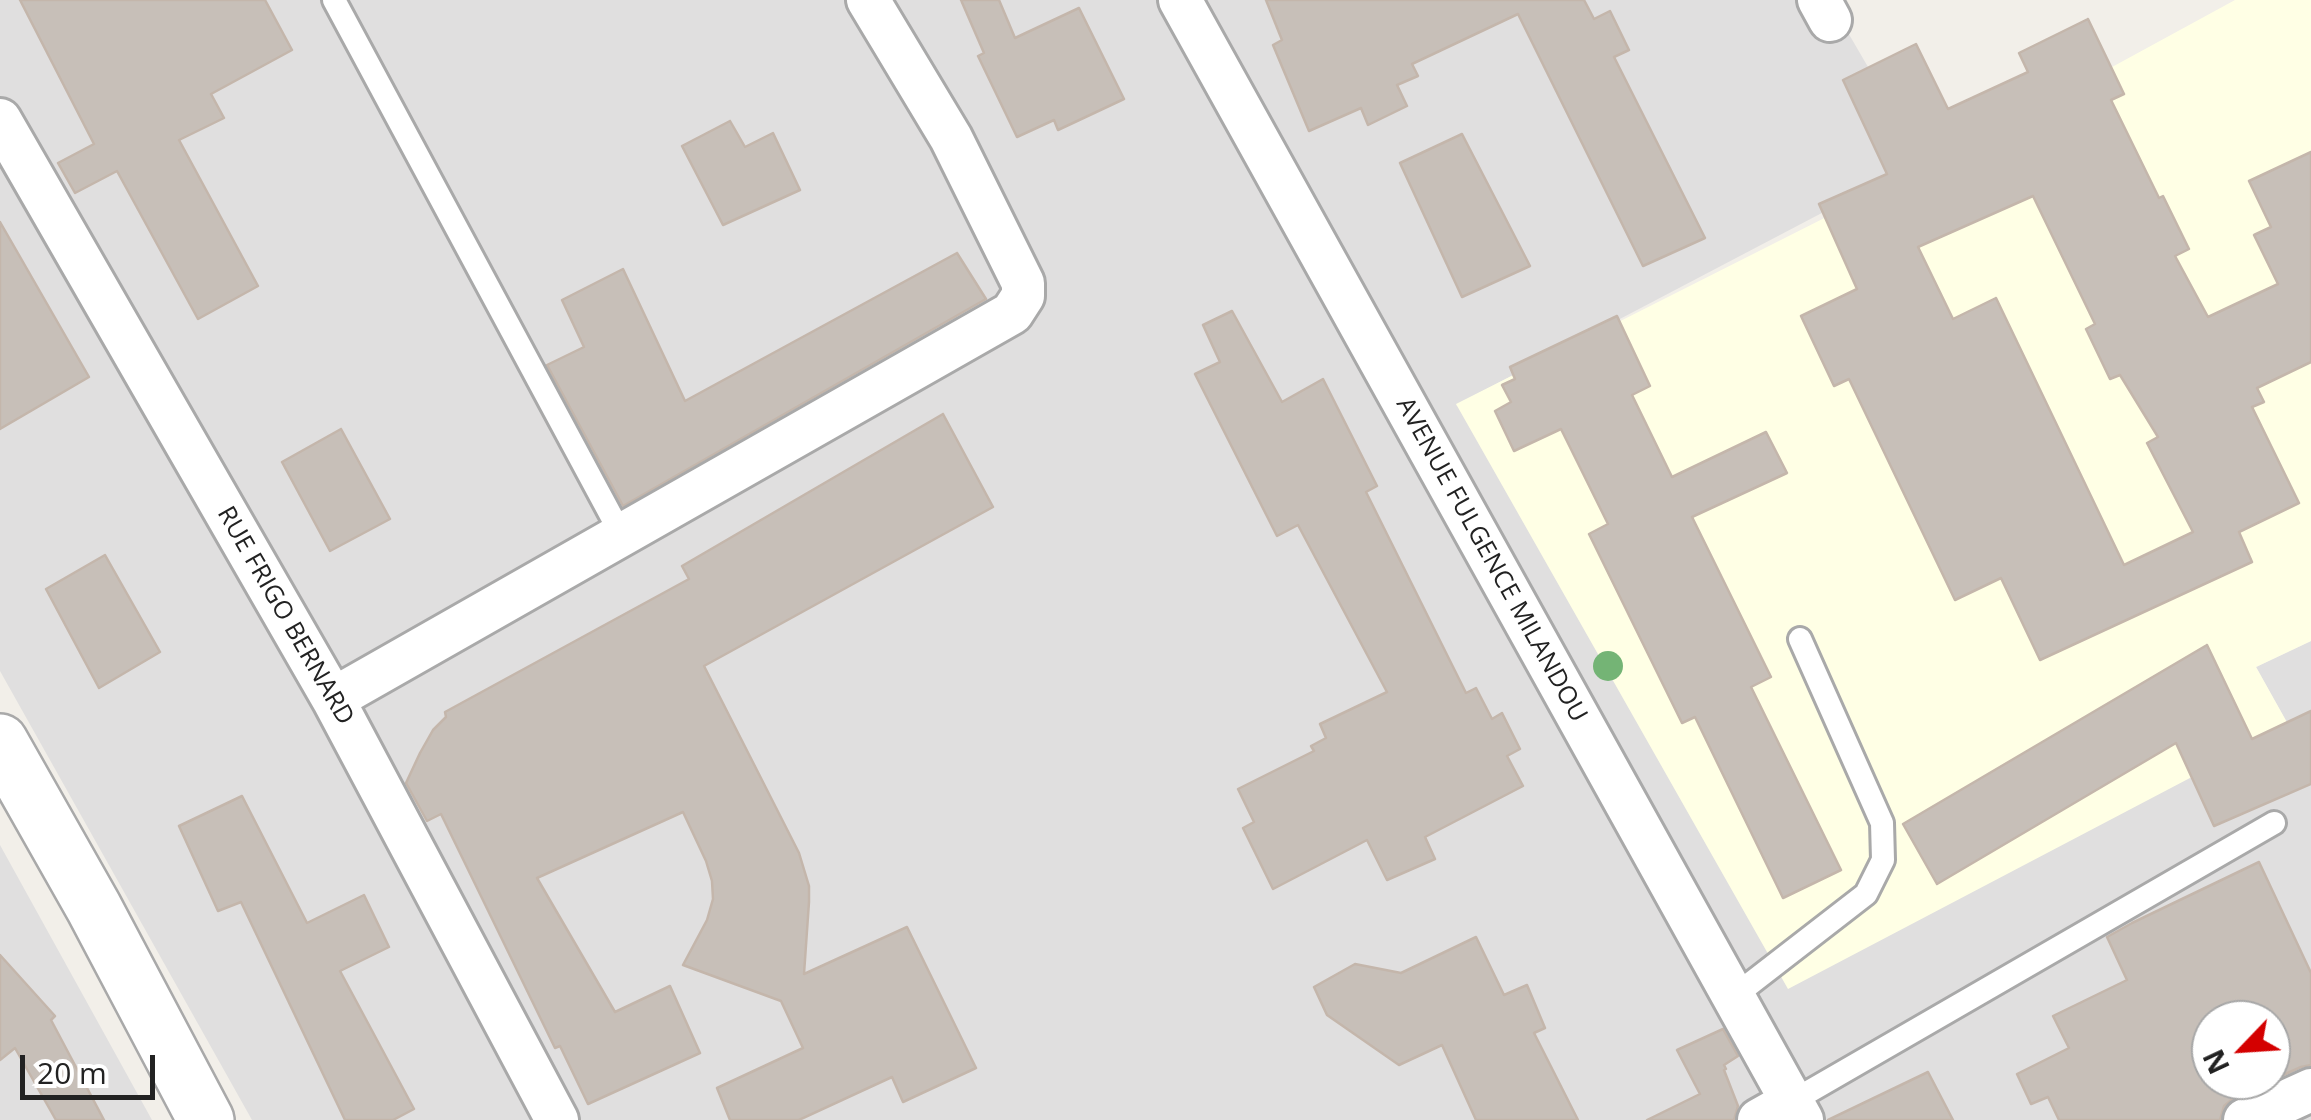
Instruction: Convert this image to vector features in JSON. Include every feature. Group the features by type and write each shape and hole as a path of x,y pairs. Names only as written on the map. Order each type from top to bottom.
{"street":[{"path":"333,699 1012,313 1022,296 1023,283 952,138 868,0"},
{"name":"AVENUE FULGENCE MILANDOU","path":"1180,0 1732,997 1784,1114"},
{"name":"RUE FRIGO BERNARD","path":"0,120 333,699 557,1120"},
{"path":"0,742 94,908 206,1120"},
{"path":"2245,1120 2311,1090"}],"lane":[{"path":"334,0 621,534"},
{"path":"1732,997 1866,894 1883,860 1882,822 1800,639"},
{"path":"1784,1114 2274,823"}],"shaded area":[{"path":"0,0 1829,0 1919,162 1456,405 2289,726 2256,667 2311,641 2311,1120 252,1120 0,671"},
{"path":"2235,0 2311,0 2311,641 2256,667 2289,726 1788,989 1456,404 1969,145"},
{"path":"0,845 152,1120 0,1120"}],"building":[{"path":"20,0 265,0 292,50 211,94 224,118 179,140 258,286 198,319 117,171 75,193 58,163 94,144"},
{"path":"961,0 999,0 1015,38 1079,8 1124,99 1058,130 1054,120 1017,137 978,56 984,53"},
{"path":"1266,0 1584,0 1594,19 1610,11 1629,50 1614,57 1705,238 1643,266 1518,14 1412,64 1418,76 1397,85 1407,106 1368,125 1361,108 1309,131 1273,45 1282,40"},
{"path":"2088,19 2124,94 2111,100 2189,249 2175,256 2208,317 2278,284 2254,235 2271,227 2249,181 2311,152 2311,362 2257,388 2264,402 2252,407 2299,503 2239,532 2252,562 2040,660 2001,578 1955,600 1849,379 1834,386 1801,316 1857,289 1819,204 1887,174 1843,80 1916,44 1948,109 2028,72 2019,53","holes":["2033,196 2095,324 2086,329 2110,379 2120,375 2158,437 2147,443 2193,532 2124,565 1996,298 1953,319 1918,247"]},
{"path":"730,121 745,147 773,133 800,190 723,225 682,146"},
{"path":"1462,134 1530,266 1462,297 1400,163"},
{"path":"0,222 89,377 0,429"},
{"path":"957,253 986,299 623,506 547,365 584,347 562,300 623,269 685,401"},
{"path":"1232,311 1282,402 1323,379 1377,486 1366,492 1466,693 1476,688 1492,719 1502,713 1520,749 1507,756 1523,786 1425,837 1435,859 1387,880 1367,840 1273,889 1243,828 1254,822 1238,789 1314,751 1311,746 1326,738 1320,724 1387,692 1298,525 1277,536 1195,374 1220,362 1203,325"},
{"path":"1617,316 1650,386 1632,395 1672,477 1766,432 1787,473 1692,517 1771,677 1751,687 1841,870 1783,898 1695,717 1682,723 1589,534 1608,524 1561,429 1514,451 1495,411 1511,402 1502,385 1515,379 1510,367"},
{"path":"943,414 993,507 704,666 799,853 809,886 804,974 907,927 976,1068 903,1102 892,1077 799,1120 730,1120 717,1088 803,1048 781,1001 683,965 707,920 713,899 706,861 683,812 537,878 615,1012 670,986 700,1053 588,1104 560,1046 555,1048 441,814 427,821 406,783 420,753 446,717 445,712 689,579 682,566"},
{"path":"341,429 390,519 330,551 282,462"},
{"path":"105,555 160,652 99,688 46,589"},
{"path":"2207,645 2252,739 2311,711 2311,784 2214,826 2176,743 1937,884 1903,824"},
{"path":"242,796 307,923 364,895 389,947 340,971 414,1109 393,1120 345,1120 241,902 218,911 179,826"},
{"path":"2259,862 2311,973 2311,1065 2291,1072 2291,1000 2191,1000 2191,1100 2231,1100 2224,1106 2220,1120 2059,1120 2048,1097 2031,1104 2017,1074 2069,1048 2053,1016 2127,980 2107,937"},
{"path":"1476,937 1504,995 1527,985 1545,1028 1534,1033 1578,1120 1476,1120 1442,1045 1399,1065 1327,1015 1314,987 1355,964 1401,973"},
{"path":"0,955 55,1016 51,1020 104,1120 56,1120 15,1048 0,1060"},
{"path":"1723,1029 1738,1056 1724,1065 1738,1106 1734,1120 1647,1120 1700,1094 1677,1050"},
{"path":"1928,1072 1953,1120 1828,1120"}]}
